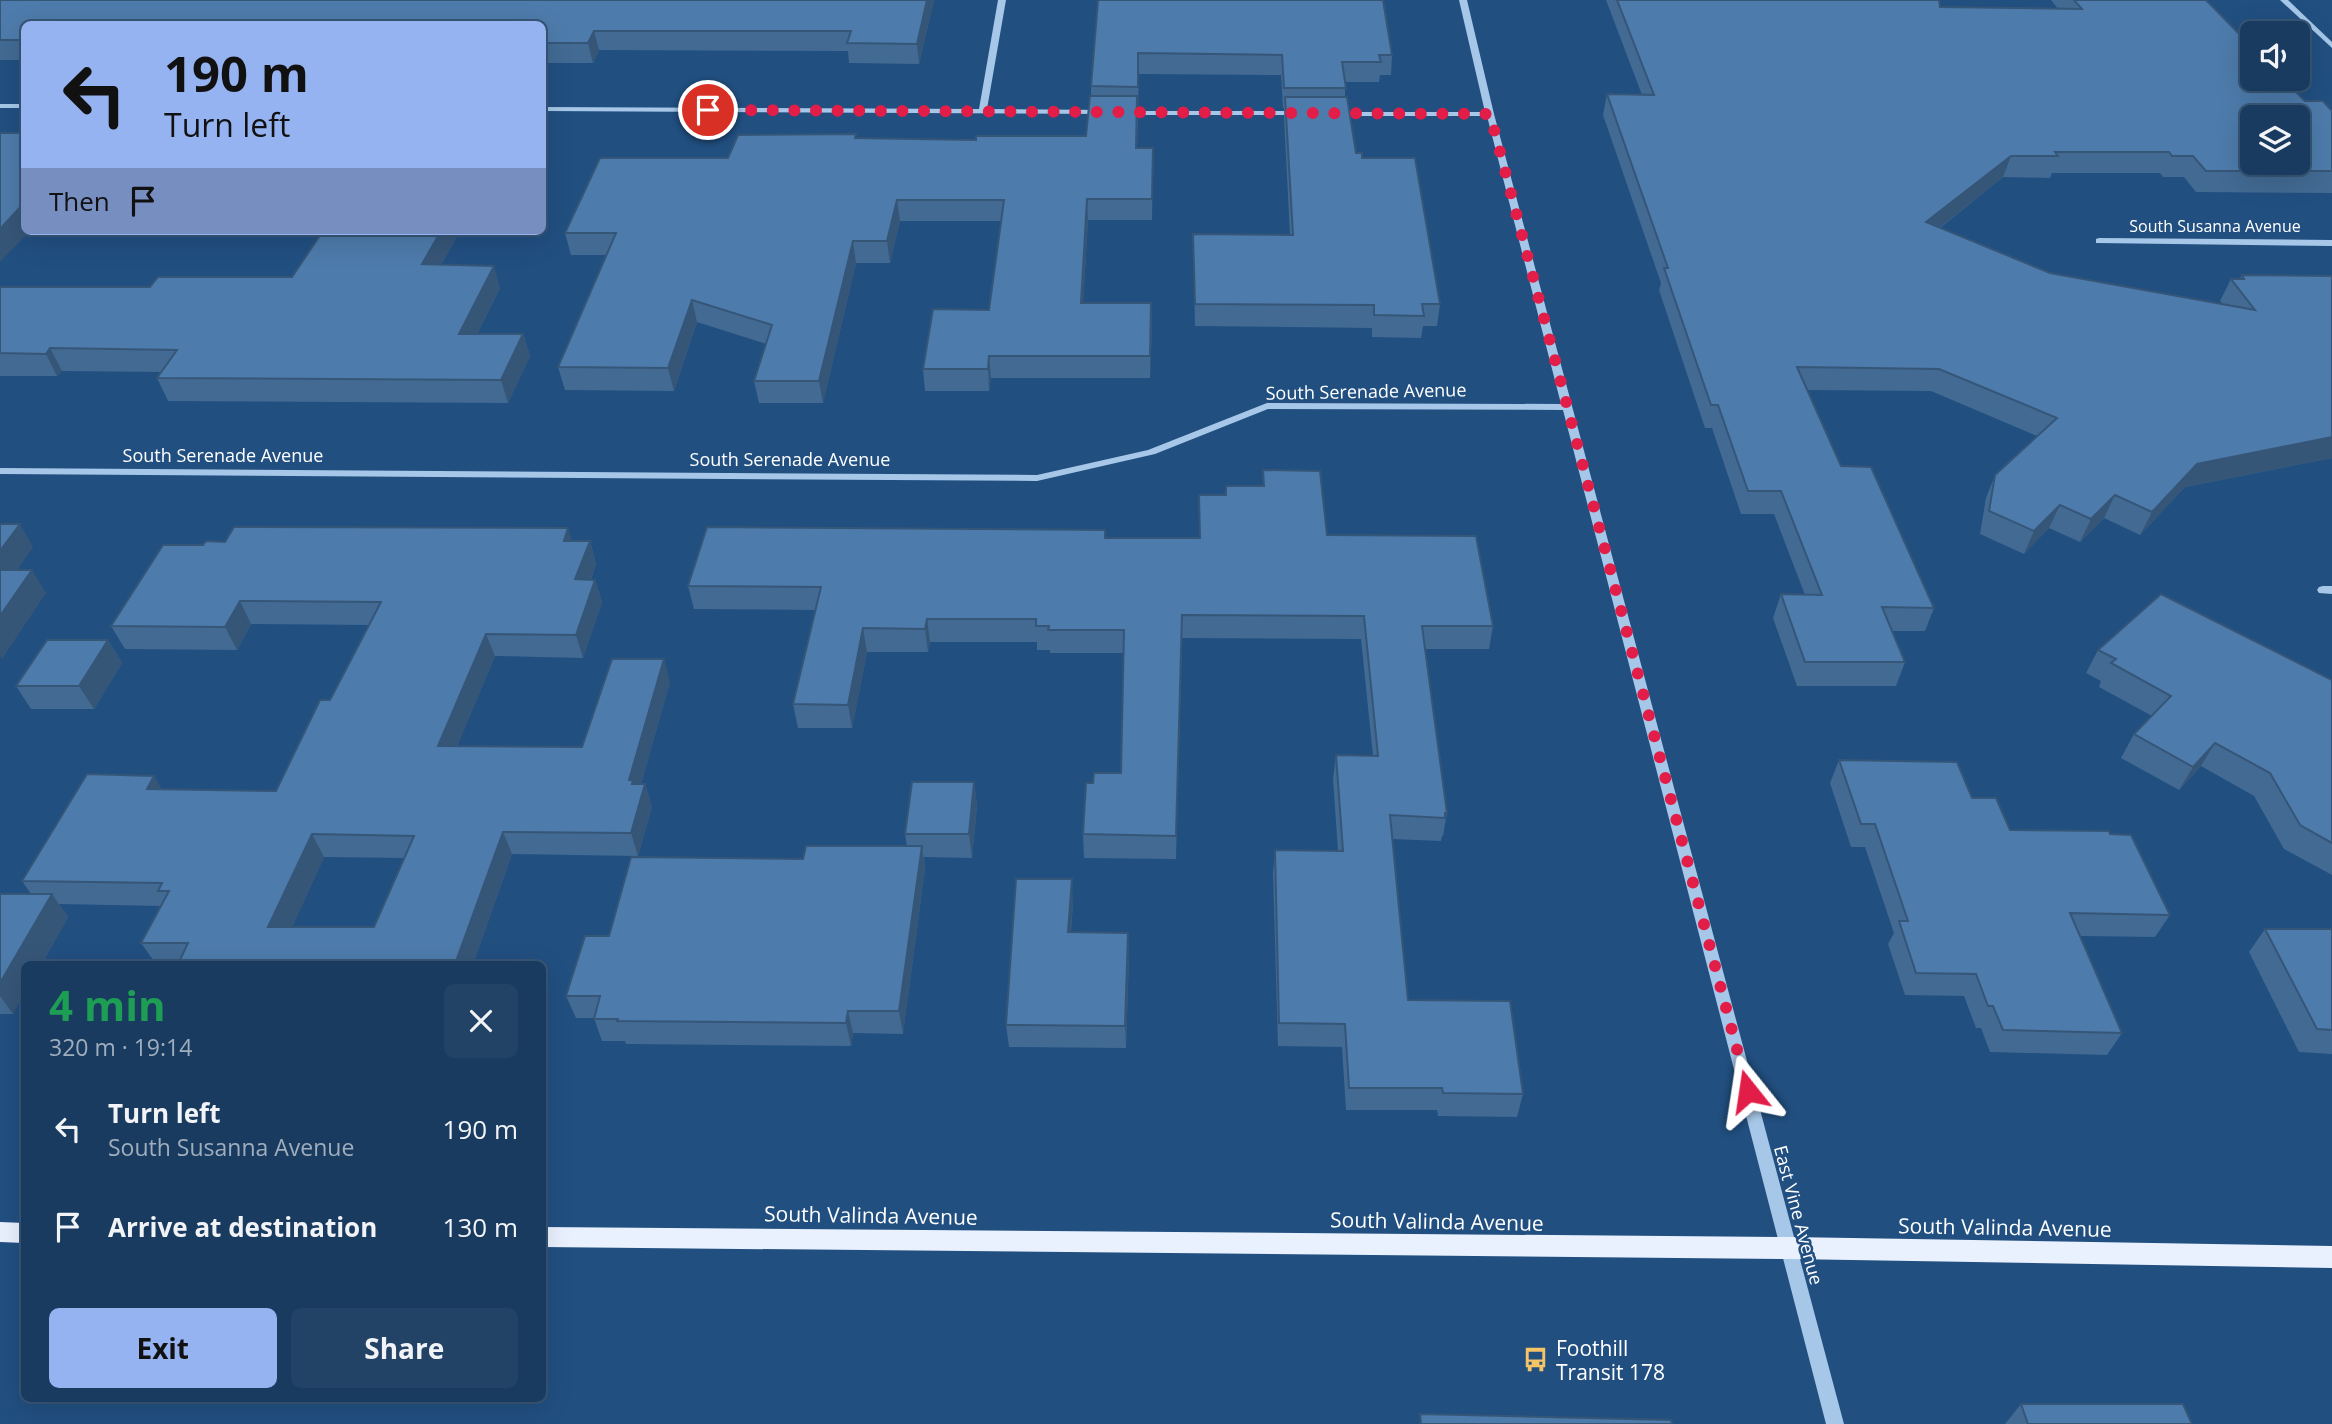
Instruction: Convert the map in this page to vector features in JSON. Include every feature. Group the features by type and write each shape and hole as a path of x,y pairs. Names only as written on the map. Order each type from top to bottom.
{"main road":[{"path":"0,1232 21,1233"},
{"name":"South Valinda Avenue","path":"546,1237 1790,1248 2332,1257"}],"street":[{"path":"982,112 1002,0"},
{"name":"East Vine Avenue","path":"1463,0 1490,114 1835,1424"},
{"path":"2284,0 2332,46"},
{"path":"0,106 21,106"},
{"path":"546,109 1312,114"},
{"path":"1325,114 1490,114"},
{"name":"South Susanna Avenue","path":"2099,241 2332,243"},
{"name":"South Serenade Avenue","path":"0,471 1037,478 1151,452 1267,406 1567,407"}],"building":[{"path":"0,0 927,0 917,44 847,43 851,31 594,31 588,43 546,43 546,21 21,21 21,40 0,40"},
{"path":"1098,0 1383,0 1392,55 1379,55 1381,62 1342,62 1346,88 1284,88 1282,55 1138,53 1138,87 1091,86"},
{"path":"1617,0 1939,0 1940,7 2082,9 2074,0 2206,0 2240,35 2240,91 2295,91 2305,101 2323,101 2332,111 2332,171 2310,171 2310,105 2240,105 2240,171 2206,171 2193,156 2172,156 2169,152 2055,152 2058,156 2011,156 1926,222 2050,273 2255,310 2231,279 2244,279 2242,275 2332,276 2332,437 2197,464 2152,512 2115,495 2091,519 2060,505 2034,531 1989,511 1995,475 2057,418 1939,369 1797,367 1841,466 1871,467 1934,608 1882,607 1905,662 1805,662 1781,594 1822,595 1781,491 1748,491 1718,405 1711,405 1664,268 1668,268 1607,94 1654,95"},
{"path":"1090,96 1137,96 1136,148 1153,148 1152,199 1087,199 1081,303 1151,303 1150,356 989,356 988,369 923,369 933,309 989,310 1004,200 897,200 887,241 853,241 819,381 754,381 772,325 692,300 668,368 558,367 616,233 565,233 600,158 728,158 738,135 856,134 855,138 976,140 976,136 1086,136"},
{"path":"1285,97 1347,97 1356,153 1362,153 1362,158 1415,158 1440,304 1422,304 1424,316 1374,315 1374,305 1195,304 1193,234 1293,235"},
{"path":"0,133 21,133 21,206 0,229"},
{"path":"320,235 439,235 422,264 494,266 459,334 523,334 501,380 157,378 177,350 50,348 46,354 0,353 0,287 150,287 158,277 292,277"},
{"path":"1263,470 1320,471 1327,535 1476,536 1493,626 1422,626 1447,813 1445,818 1390,815 1408,1000 1510,1001 1523,1094 1443,1093 1442,1088 1349,1088 1345,1024 1279,1023 1275,850 1343,851 1336,755 1378,756 1364,616 1182,615 1176,836 1083,834 1086,783 1093,783 1094,773 1121,773 1124,630 1048,630 1049,626 1036,626 1036,619 927,619 925,629 863,628 848,705 793,704 821,587 688,586 707,527 1105,530 1105,538 1200,538 1199,495 1226,495 1226,486 1264,486"},
{"path":"0,524 20,524 0,551"},
{"path":"234,527 568,528 564,541 590,541 575,579 595,580 576,635 486,634 438,746 582,747 612,659 664,659 629,780 633,780 632,784 645,784 631,833 503,832 456,961 179,961 188,943 141,943 169,891 158,891 162,883 22,881 87,774 154,776 147,789 276,791 320,700 330,700 381,602 240,601 225,627 111,626 163,545 203,545 206,541 225,542","holes":["312,834 414,836 374,927 268,927"]},
{"path":"0,570 32,570 0,616"},
{"path":"2161,594 2332,680 2332,843 2300,825 2270,773 2215,743 2193,767 2134,734 2171,696 2111,663 2116,659 2098,650"},
{"path":"47,640 108,640 79,686 16,686"},
{"path":"1839,760 1957,762 1972,798 1996,798 2010,830 2109,831 2110,834 2131,835 2170,915 2070,913 2122,1033 2003,1030 1993,1006 1988,1006 1976,974 1916,973 1899,921 1908,921 1875,824 1861,824"},
{"path":"912,782 974,782 969,834 905,834"},
{"path":"806,846 922,846 899,1011 848,1011 846,1023 617,1021 618,1019 594,1019 600,996 566,996 585,936 609,936 631,857 803,859"},
{"path":"1016,879 1072,879 1068,932 1128,933 1125,1026 1006,1025"},
{"path":"0,894 52,894 0,983"},
{"path":"2265,929 2332,929 2332,1030 2317,1029"},
{"path":"2021,1404 2183,1404 2192,1424 2028,1424"},
{"path":"1420,1414 1671,1420 1672,1424 1421,1424"}],"place":[{"name":"Foothill Transit 178","path":"1536,1360"}],"route":[{"path":"708,110 1490,114 1748,1091"}]}
